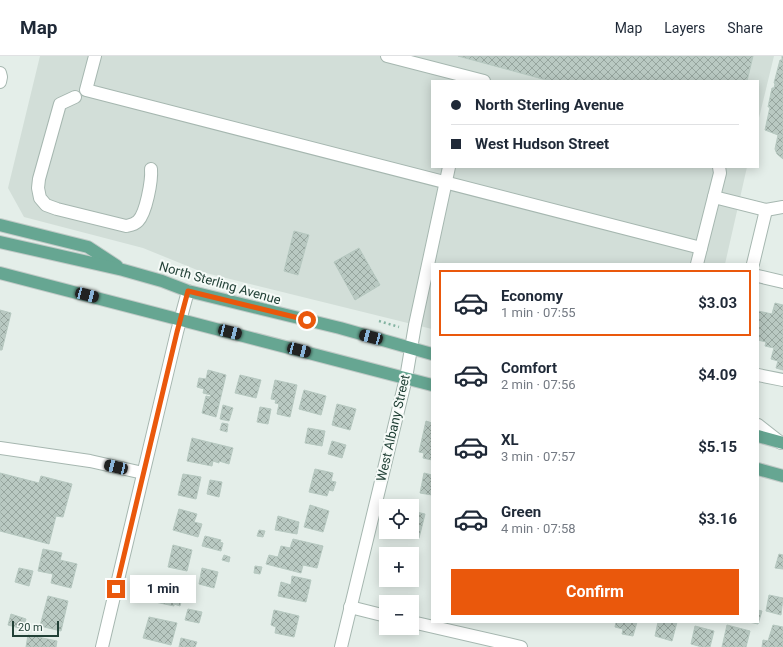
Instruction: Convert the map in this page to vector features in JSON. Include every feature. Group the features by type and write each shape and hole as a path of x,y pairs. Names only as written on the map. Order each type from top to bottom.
{"main road":[{"path":"0,225 88,247 122,270"},
{"name":"North Sterling Avenue","path":"0,242 122,270 162,281 188,291 340,328 431,354"},
{"path":"0,273 431,385"},
{"path":"0,281 20,278"},
{"path":"759,436 782,443"},
{"path":"759,469 783,476"}],"street":[{"path":"94,56 86,90 701,248"},
{"path":"387,56 476,80"},
{"path":"0,73 0,82"},
{"path":"75,97 60,104 39,179 38,188 40,198 46,205 126,226 133,225 139,220 143,213 152,178 151,169"},
{"name":"West Albany Street","path":"341,647 406,378 449,168"},
{"path":"697,263 720,173 719,168"},
{"path":"714,197 766,210 783,207"},
{"path":"753,263 766,210"},
{"path":"759,276 783,282"},
{"path":"102,647 180,319 188,291"},
{"path":"759,375 783,380"},
{"path":"759,426 782,443"},
{"path":"0,448 90,461 143,473"},
{"path":"350,607 379,614"},
{"path":"419,624 521,647"}],"path":[{"path":"379,321 399,327"}],"shaded area":[{"path":"40,56 774,56 759,118 759,80 431,80 431,168 747,168 725,263 431,263 431,329 202,272 143,248 24,217 8,188"}],"building":[{"path":"458,56 753,56 747,80 546,80"},
{"path":"782,56 783,159 777,154 775,149 778,135 765,130 772,88 774,88 774,83"},
{"path":"294,231 309,235 298,275 284,271"},
{"path":"359,248 380,285 355,300 334,262"},
{"path":"775,303 783,305 783,370 776,368 778,361 771,359 774,348 765,346 766,342 759,340 759,311 772,314"},
{"path":"0,310 11,313 2,350 0,350"},
{"path":"208,370 226,375 216,417 202,413 206,396 210,397 211,395 203,393 204,389 197,387 199,378 206,379"},
{"path":"240,375 261,380 256,398 235,393"},
{"path":"275,380 297,385 290,417 277,414 279,404 275,403 276,400 271,399"},
{"path":"304,390 326,396 321,415 299,409"},
{"path":"337,404 356,409 350,430 332,425"},
{"path":"223,405 233,408 229,421 220,419"},
{"path":"260,407 271,409 268,424 257,422"},
{"path":"426,421 431,423 431,460 423,458 424,453 419,452"},
{"path":"222,423 228,424 227,432 220,430"},
{"path":"308,428 325,431 322,446 305,443"},
{"path":"192,438 233,448 229,464 213,461 212,466 187,461"},
{"path":"332,441 346,445 342,458 328,454"},
{"path":"315,469 333,473 331,481 336,482 333,491 329,490 327,496 309,492"},
{"path":"0,473 39,483 41,476 72,484 63,517 56,516 49,544 0,531"},
{"path":"424,473 431,475 431,495 420,493"},
{"path":"183,474 201,477 196,499 178,495"},
{"path":"210,480 222,482 219,497 207,494"},
{"path":"310,505 329,511 323,532 304,527"},
{"path":"179,509 197,514 194,522 202,524 198,537 173,530"},
{"path":"419,513 425,514 419,538"},
{"path":"278,516 299,522 297,534 275,530"},
{"path":"259,530 265,531 263,537 257,536"},
{"path":"205,536 221,540 220,542 223,543 221,551 202,546"},
{"path":"293,539 323,546 317,568 303,565 301,573 266,564 269,555 278,557 281,546 290,548"},
{"path":"173,545 192,550 187,571 168,567"},
{"path":"43,549 62,553 60,560 77,564 71,588 51,583 53,574 38,571"},
{"path":"779,554 783,555 783,569 775,568"},
{"path":"224,555 230,557 229,562 222,560"},
{"path":"255,566 262,567 260,574 254,573"},
{"path":"19,568 33,571 29,586 15,582"},
{"path":"202,568 218,572 214,588 199,584"},
{"path":"292,576 311,580 306,602 278,596 281,582 291,585"},
{"path":"161,580 180,585 177,594 183,595 180,606 155,602"},
{"path":"769,595 783,598 781,615 766,611"},
{"path":"48,596 68,601 61,631 40,626"},
{"path":"188,609 202,612 199,623 185,620"},
{"path":"274,610 299,616 294,637 275,633 276,627 271,625"},
{"path":"759,610 762,611 759,621"},
{"path":"11,614 26,619 23,629 8,625"},
{"path":"149,617 177,623 171,645 143,638"},
{"path":"616,623 637,623 633,636 622,634 623,629 615,627"},
{"path":"658,623 677,623 672,641 655,636"},
{"path":"727,625 750,631 746,647 722,647"},
{"path":"773,625 783,627 783,647 762,647 763,640 768,641"},
{"path":"695,626 714,631 710,647 702,647 691,644"},
{"path":"28,635 57,641 56,647 26,647"},
{"path":"181,638 197,642 195,647 179,647"}],"route":[{"path":"116,589 188,291 307,320"}]}
